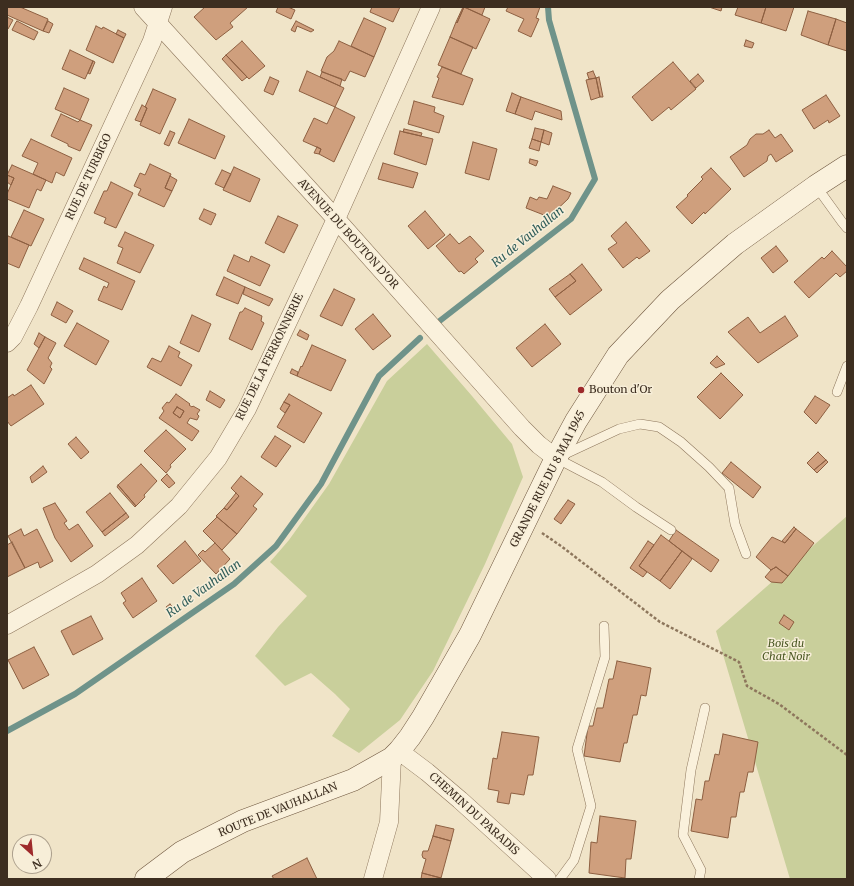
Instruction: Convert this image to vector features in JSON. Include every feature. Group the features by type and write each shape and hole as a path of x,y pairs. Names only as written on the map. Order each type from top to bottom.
{"main road":[{"name":"GRANDE RUE DU 8 MAI 1945","path":"395,755 410,737 423,717 470,635 556,458 576,422 618,355 670,300 735,244 816,186 847,166"},
{"name":"ROUTE DE VAUHALLAN","path":"146,879 182,852 243,822 353,780 395,755"}],"street":[{"name":"AVENUE DU BOUTON D'OR","path":"143,7 160,15 336,219 522,428 539,445 556,458"},
{"name":"RUE DE LA FERRONNERIE","path":"7,624 97,574 137,545 179,506 218,458 247,409 336,219 431,7"},
{"name":"RUE DE TURBIGO","path":"7,343 13,337 29,306 152,41 160,15"},
{"path":"373,879 389,822 395,755"},
{"name":"CHEMIN DU PARADIS","path":"395,755 427,772 547,879"}],"lane":[{"path":"816,186 847,228"},
{"path":"837,392 847,366"},
{"path":"556,458 619,429 640,424 659,427 681,442 709,467 729,488 735,524 746,554"},
{"path":"556,458 602,482 671,530"},
{"path":"560,879 574,860 591,806 577,749 605,657 604,626"},
{"path":"699,879 702,870 683,835 691,770 705,708"}],"path":[{"path":"526,522 561,546 660,622 739,662 747,686 779,704 847,755"}],"green space":[{"path":"427,344 512,444 523,477 485,564 433,671 400,720 359,753 332,736 350,709 335,694 311,673 285,686 255,656 278,627 307,596 270,562 289,540 329,484 387,381"},
{"name":"Bois du Chat Noir","path":"847,516 847,879 790,879 716,631"}],"building":[{"path":"7,7 20,7 48,19 43,31 7,15"},
{"path":"205,7 248,7 230,23 233,27 216,40 194,17"},
{"path":"278,7 288,7 295,10 291,19 276,12"},
{"path":"372,7 400,7 393,22 370,12"},
{"path":"464,7 457,23 456,22"},
{"path":"464,7 490,19 476,49 450,37"},
{"path":"464,7 485,7 482,15"},
{"path":"508,7 540,7 536,18 539,19 531,37 518,31 524,19 506,11"},
{"path":"709,7 722,7 721,11"},
{"path":"738,7 766,7 761,23 735,15"},
{"path":"766,7 794,7 786,31 761,23"},
{"path":"808,11 836,19 828,45 801,35"},
{"path":"7,17 13,20 8,29 7,28"},
{"path":"364,18 386,28 374,57 351,46"},
{"path":"836,19 847,23 847,51 828,45"},
{"path":"17,21 38,32 34,40 12,30"},
{"path":"48,21 53,24 49,33 43,31"},
{"path":"296,21 314,30 311,32 297,26 295,32 291,30"},
{"path":"96,26 102,29 103,27 124,38 113,63 86,50"},
{"path":"118,30 126,34 124,38 116,34"},
{"path":"450,37 473,47 461,74 438,65"},
{"path":"746,40 754,43 752,48 744,46"},
{"path":"242,41 265,66 249,79 226,55"},
{"path":"339,41 374,57 365,77 350,71 345,81 321,71 327,57 334,51"},
{"path":"70,50 93,61 85,79 62,69"},
{"path":"226,55 247,77 242,81 222,59"},
{"path":"93,61 95,62 90,74 88,73"},
{"path":"673,62 696,89 671,110 669,107 652,121 632,97"},
{"path":"442,67 473,79 463,105 432,97 439,78 437,77"},
{"path":"307,71 344,88 335,107 299,91"},
{"path":"593,71 596,78 589,79 587,73"},
{"path":"322,72 342,79 340,86 320,77"},
{"path":"698,74 704,81 696,88 690,81"},
{"path":"270,77 279,81 273,95 264,91"},
{"path":"599,77 603,97 600,97 596,78"},
{"path":"596,78 600,97 591,100 586,80"},
{"path":"64,88 89,99 80,120 55,109"},
{"path":"153,89 176,99 160,134 140,125 147,108 145,107"},
{"path":"512,93 521,97 515,114 506,111"},
{"path":"826,95 840,116 829,123 828,120 814,129 802,110"},
{"path":"521,97 561,111 562,120 535,111 532,120 515,114"},
{"path":"414,101 435,107 434,112 444,116 439,133 408,124"},
{"path":"142,105 147,108 141,122 135,120"},
{"path":"335,107 355,117 334,162 319,154 321,149 303,141 314,118 327,124"},
{"path":"61,114 78,122 80,120 92,125 80,151 51,136"},
{"path":"189,119 225,136 215,159 178,143"},
{"path":"535,128 544,130 541,142 532,139"},
{"path":"404,129 422,133 421,136 403,132"},
{"path":"544,130 552,133 549,145 541,142"},
{"path":"769,130 775,138 781,134 793,151 776,162 771,154 768,156 767,161 744,177 730,157 747,145 750,139 756,134 763,134"},
{"path":"170,131 175,133 169,146 164,144"},
{"path":"400,131 433,139 426,165 394,154"},
{"path":"31,139 72,158 64,176 56,172 52,183 33,174 38,163 22,156"},
{"path":"532,139 541,142 539,151 529,148"},
{"path":"473,142 497,149 489,180 465,173"},
{"path":"317,147 321,149 319,154 314,153"},
{"path":"530,159 538,161 536,166 529,163"},
{"path":"383,163 418,173 413,188 378,179"},
{"path":"150,164 171,174 165,188 172,191 164,207 138,195 141,189 134,186 140,173 145,175"},
{"path":"12,165 46,180 41,191 37,189 29,208 7,199 7,194 14,178 7,175"},
{"path":"234,167 260,179 250,202 223,190"},
{"path":"711,168 731,189 705,214 704,212 692,224 676,207 688,196 687,195 703,179 701,177"},
{"path":"222,170 231,174 224,188 215,184"},
{"path":"7,175 14,178 11,185 7,182"},
{"path":"170,176 177,180 172,191 165,188"},
{"path":"111,182 133,193 116,228 104,223 106,218 94,213 104,191 107,191"},
{"path":"553,186 571,193 568,199 549,217 526,208 530,197 537,200 539,197 547,199"},
{"path":"204,209 216,214 211,225 199,219"},
{"path":"24,210 44,219 31,246 11,237"},
{"path":"425,211 445,235 428,249 408,226"},
{"path":"278,216 298,225 284,253 265,243"},
{"path":"626,222 650,251 639,259 637,257 623,268 608,249 617,243 611,236"},
{"path":"125,232 154,245 140,273 117,263 123,248 118,246"},
{"path":"450,234 459,244 470,236 484,251 475,259 478,262 464,274 461,271 459,272 436,246"},
{"path":"8,236 29,245 19,268 7,263"},
{"path":"776,246 788,261 773,273 761,258"},
{"path":"832,251 847,267 847,271 840,277 836,273 809,298 794,282 822,257 824,259"},
{"path":"234,255 249,262 251,256 270,265 260,286 227,271"},
{"path":"84,258 135,281 122,310 98,300 104,286 107,288 109,283 79,269"},
{"path":"582,264 602,290 570,315 555,297 576,281 570,274"},
{"path":"570,274 576,281 555,297 549,289"},
{"path":"224,277 245,287 238,304 216,295"},
{"path":"245,287 273,299 269,306 243,294"},
{"path":"334,289 355,299 342,326 320,316"},
{"path":"57,302 73,311 66,323 51,315"},
{"path":"245,308 262,316 261,321 264,323 252,350 229,339 240,312 242,312"},
{"path":"373,314 391,336 373,350 355,329"},
{"path":"192,315 211,324 199,352 180,343"},
{"path":"785,316 798,336 758,363 728,332 748,317 760,333"},
{"path":"77,323 109,341 96,365 64,346"},
{"path":"545,324 561,344 532,367 516,348"},
{"path":"300,330 309,335 307,340 297,335"},
{"path":"39,333 45,337 39,348 34,344"},
{"path":"45,337 56,343 48,358 52,363 50,367 52,369 44,384 27,370"},
{"path":"312,345 346,360 331,391 297,376"},
{"path":"169,346 180,352 178,357 192,365 181,386 147,367 152,358 161,362"},
{"path":"717,356 725,364 716,368 710,363"},
{"path":"292,369 298,372 297,376 290,373"},
{"path":"721,373 743,395 720,419 697,397"},
{"path":"31,385 44,404 11,426 7,421 7,398 13,394 14,396"},
{"path":"210,391 225,400 220,408 206,400"},
{"path":"176,394 192,407 193,406 200,410 197,414 199,416 197,420 190,418 187,423 199,431 192,441 159,418 164,411 162,408 167,402 169,403","holes":["177,407 184,411 180,418 173,413"]},
{"path":"289,394 322,413 304,443 277,427 290,405 284,402"},
{"path":"815,396 830,405 816,424 804,412"},
{"path":"284,402 290,405 285,413 280,409"},
{"path":"177,407 184,411 180,418 173,413"},
{"path":"166,430 186,449 170,465 171,467 166,473 144,451"},
{"path":"275,436 291,446 276,467 261,457"},
{"path":"76,437 89,452 81,459 68,444"},
{"path":"818,452 826,460 814,470 807,463"},
{"path":"826,460 828,462 817,473 814,470"},
{"path":"731,462 761,487 753,498 722,473"},
{"path":"141,464 157,481 136,506 118,485"},
{"path":"43,466 47,472 32,483 30,477"},
{"path":"167,474 175,483 169,488 161,480"},
{"path":"241,476 263,494 253,506 257,509 237,534 216,516 224,508 227,510 239,496 231,488"},
{"path":"118,485 136,506 135,507 117,487"},
{"path":"110,493 126,513 102,532 86,512"},
{"path":"236,493 239,496 227,510 224,508"},
{"path":"568,500 575,504 561,524 554,519"},
{"path":"55,503 67,521 64,523 69,530 78,524 93,546 71,562 55,538 43,508"},
{"path":"126,513 129,517 105,536 102,532"},
{"path":"217,517 237,534 222,550 203,531"},
{"path":"794,527 796,529 785,543 782,541"},
{"path":"21,529 24,536 37,529 53,561 40,568 38,562 25,568 8,536"},
{"path":"796,529 814,543 788,576 776,567 771,570 756,557 772,537 785,543"},
{"path":"676,530 719,560 711,572 669,541"},
{"path":"661,535 682,551 660,581 639,566"},
{"path":"185,541 201,561 173,584 157,566"},
{"path":"648,541 654,545 639,566 647,572 643,577 630,568"},
{"path":"12,542 25,568 7,577 7,545"},
{"path":"215,543 230,559 216,574 198,555 203,550 205,552"},
{"path":"682,551 692,559 670,589 660,581"},
{"path":"776,567 788,576 782,583 771,582 765,577"},
{"path":"142,578 157,601 133,618 123,603 126,601 121,593"},
{"path":"170,604 176,611 172,614 166,607"},
{"path":"784,615 794,622 789,630 779,623"},
{"path":"91,616 103,639 73,655 61,631"},
{"path":"34,647 49,675 23,689 8,660"},
{"path":"617,661 651,668 646,696 641,695 637,715 633,715 627,743 624,743 620,762 584,756 588,726 593,726 597,708 603,708 609,679 613,679"},
{"path":"502,732 539,737 533,775 528,775 524,795 511,793 509,804 497,802 499,791 488,789 493,758 497,759"},
{"path":"723,734 758,742 753,772 748,772 744,792 740,792 736,817 731,817 728,838 691,831 696,799 702,800 705,781 709,781 715,754 719,755"},
{"path":"600,816 636,821 631,859 626,859 625,878 589,873 591,842 597,843"},
{"path":"436,825 454,829 451,841 433,836"},
{"path":"433,836 451,841 441,878 422,873 426,859 423,858 423,851 428,851"},
{"path":"307,858 317,879 274,879 272,876"},
{"path":"422,873 441,878 441,879 421,879"}],"waterway":[{"name":"Ru de Vauhallan","path":"437,323 571,219 595,179 549,20 548,7"},
{"name":"Ru de Vauhallan","path":"7,731 75,694 234,584 276,546 321,484 379,376 420,338"}],"place":[{"name":"Bouton d'Or","path":"581,390"}]}
